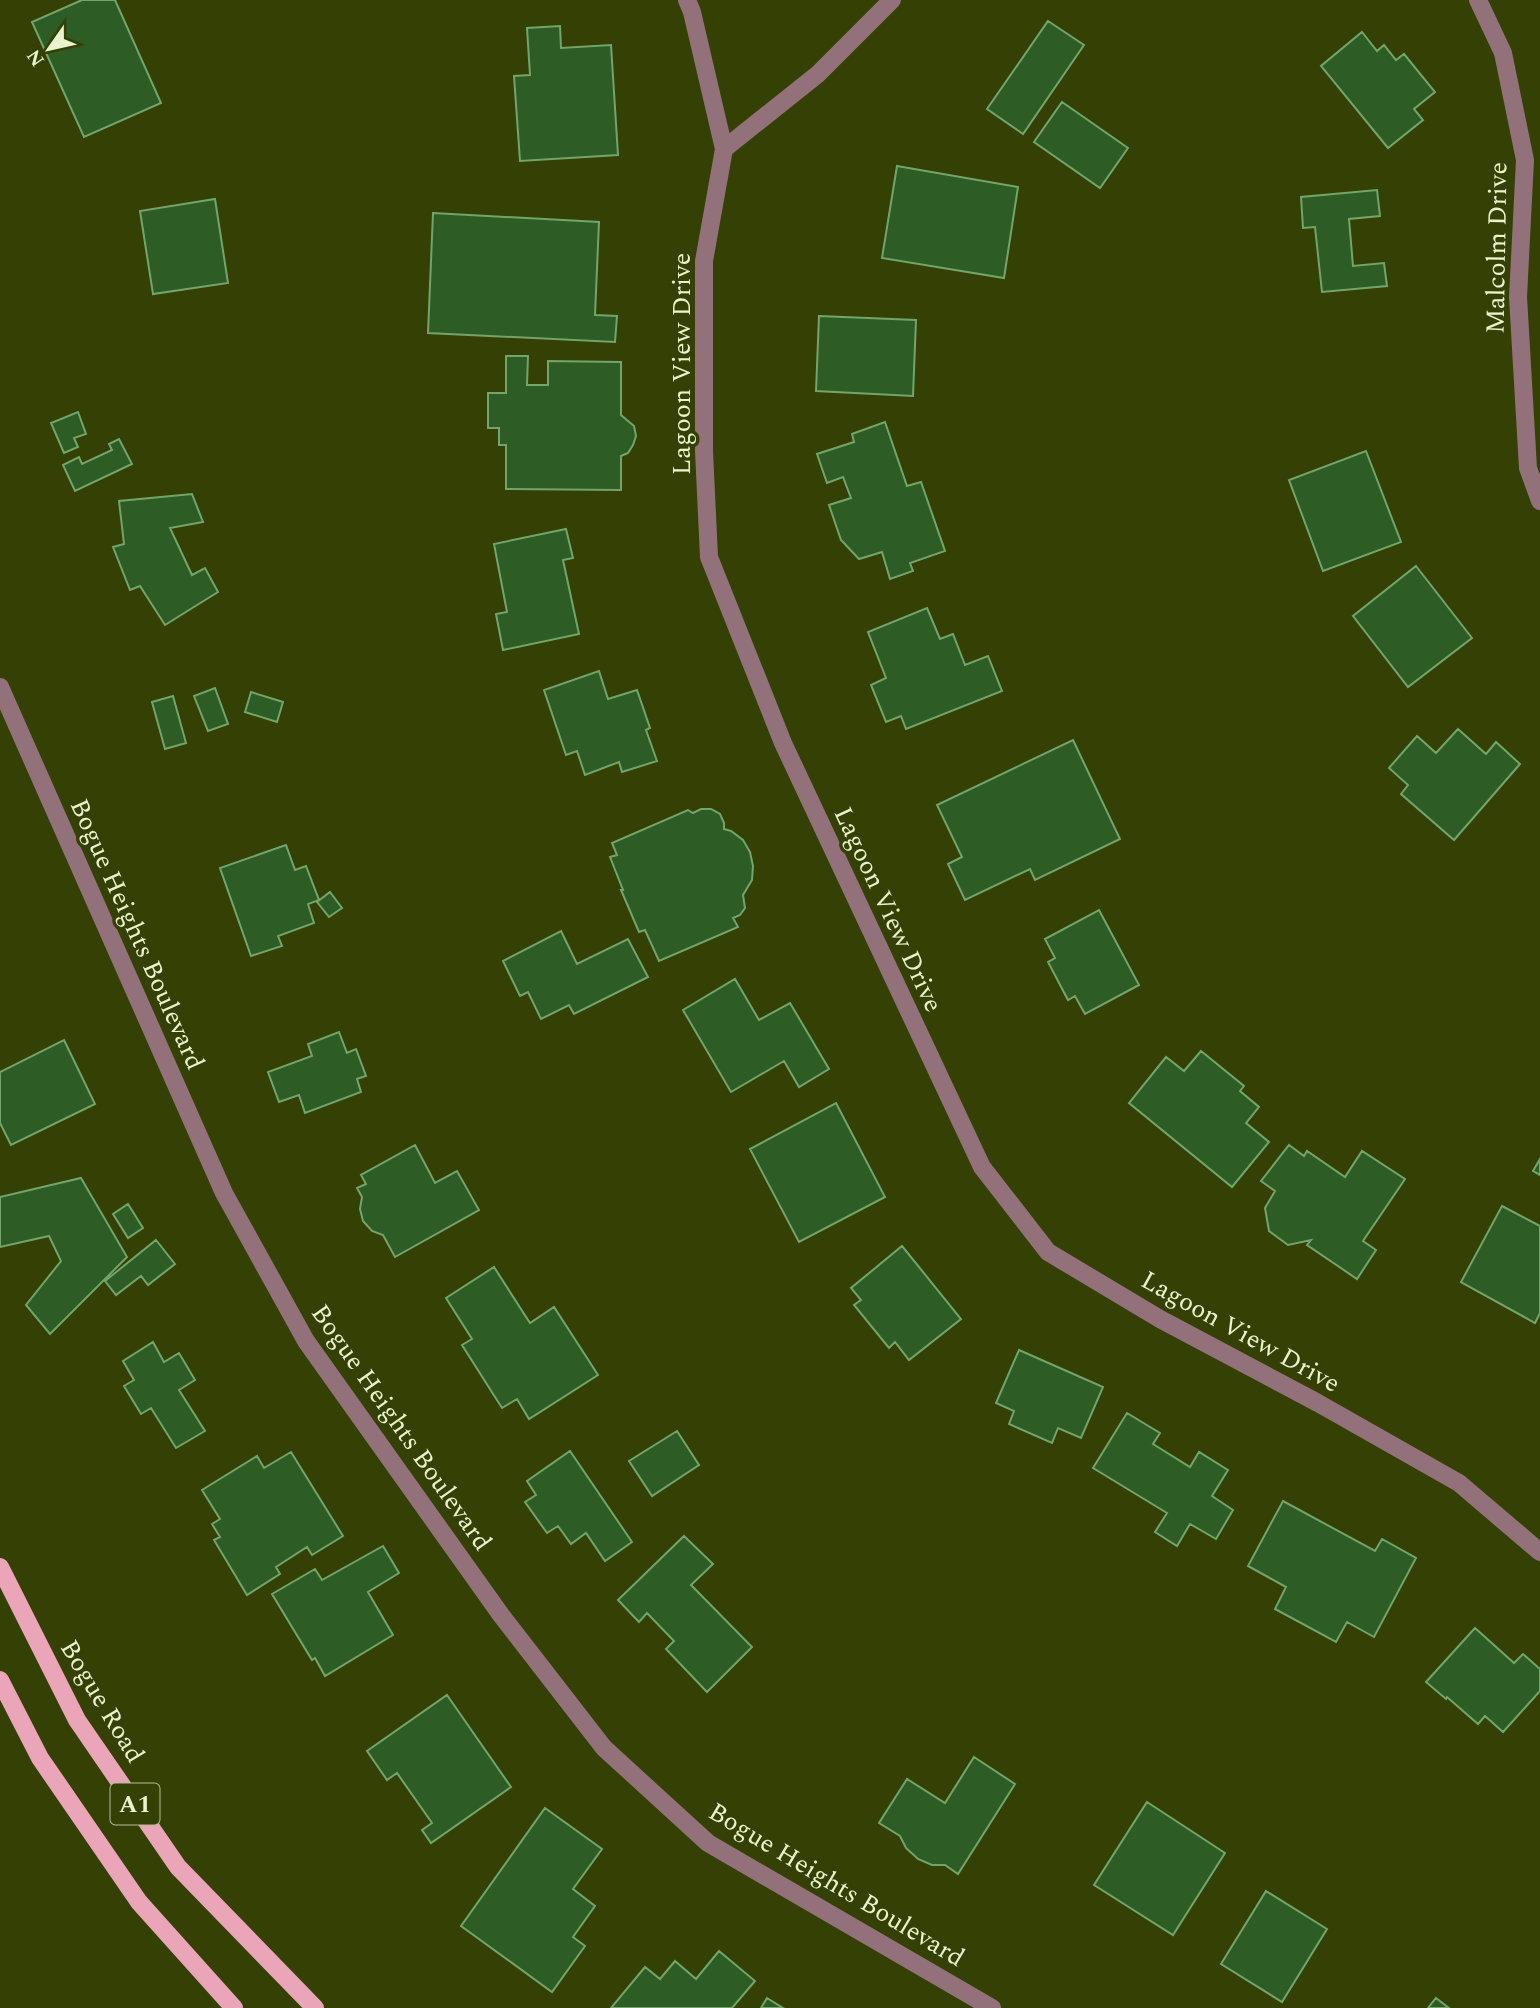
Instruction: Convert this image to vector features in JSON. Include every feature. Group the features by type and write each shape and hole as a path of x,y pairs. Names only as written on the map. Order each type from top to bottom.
{"main road":[{"name":"Bogue Road","path":"0,1567 77,1720 178,1867 315,2008"},
{"name":"A1","path":"0,1680 40,1758 139,1902 234,2008"}],"street":[{"name":"Lagoon View Drive","path":"687,0 724,149 704,261 705,451 709,557 783,743 982,1167 1048,1252 1160,1319 1318,1403 1459,1483 1540,1552"},
{"path":"724,149 818,74 892,0"},
{"name":"Malcolm Drive","path":"1478,0 1503,53 1525,159 1518,297 1528,468 1540,501"},
{"name":"Bogue Heights Boulevard","path":"0,687 223,1193 306,1341 501,1615 604,1748 708,1843 992,2008"}],"building":[{"path":"82,0 115,0 161,103 84,137 32,22"},
{"path":"1048,21 1084,45 1023,134 987,109"},
{"path":"560,26 561,48 611,45 618,155 520,161 514,76 530,75 527,28"},
{"path":"1362,32 1377,51 1384,45 1396,60 1404,54 1435,92 1414,109 1423,120 1388,148 1321,66"},
{"path":"1062,102 1128,148 1100,188 1034,142"},
{"path":"897,166 1018,187 1004,278 882,258"},
{"path":"1377,190 1380,216 1349,219 1353,266 1384,263 1387,286 1322,292 1315,227 1303,228 1301,197"},
{"path":"215,199 228,283 153,294 140,211"},
{"path":"433,213 599,222 595,315 617,316 615,342 428,333"},
{"path":"819,316 916,320 913,396 816,391"},
{"path":"506,356 528,356 527,385 548,385 548,361 621,362 621,415 634,426 636,436 628,453 621,456 621,490 506,489 506,445 499,445 499,428 488,428 488,393 506,393"},
{"path":"78,412 86,434 74,438 78,447 64,453 51,423"},
{"path":"885,422 907,486 921,482 945,551 910,563 913,571 890,579 882,552 859,559 841,540 829,505 851,498 843,477 827,483 817,454 854,442 852,434"},
{"path":"119,439 132,464 75,491 63,465 79,457 82,464 112,450 109,444"},
{"path":"1366,451 1401,542 1323,571 1289,480"},
{"path":"192,494 203,522 170,528 192,575 205,568 218,592 165,625 140,586 130,590 113,547 124,544 119,501"},
{"path":"566,529 573,558 563,560 579,634 503,650 496,614 507,612 494,544"},
{"path":"1416,566 1472,638 1408,687 1353,616"},
{"path":"927,608 940,639 953,634 965,665 988,656 1002,691 906,729 901,716 886,722 871,685 886,678 868,632"},
{"path":"599,671 608,699 637,690 650,728 646,730 657,761 622,772 619,762 585,775 577,751 566,755 544,690"},
{"path":"215,688 228,724 208,731 194,696"},
{"path":"251,692 283,702 277,722 245,712"},
{"path":"173,696 186,743 165,749 152,702"},
{"path":"1458,729 1486,754 1496,742 1520,764 1454,840 1401,794 1408,785 1389,768 1417,736 1436,753"},
{"path":"1073,740 1120,839 1035,880 1030,869 965,900 948,864 962,857 937,805"},
{"path":"701,809 711,809 720,814 724,829 743,840 750,852 752,880 743,895 745,908 740,915 733,918 738,927 659,961 645,930 639,932 621,890 610,857 617,855 612,843 688,810 693,813"},
{"path":"286,845 295,870 306,866 319,900 308,904 314,923 278,936 282,946 251,956 220,868"},
{"path":"330,892 342,908 329,917 317,902"},
{"path":"1099,910 1139,985 1085,1014 1075,996 1068,1000 1048,962 1055,958 1045,939"},
{"path":"561,931 577,964 628,939 648,977 574,1014 569,1005 541,1019 528,992 520,996 503,961"},
{"path":"735,979 759,1020 790,1003 829,1069 799,1087 784,1061 731,1092 683,1010"},
{"path":"339,1032 347,1053 356,1049 366,1076 357,1079 361,1092 305,1113 299,1095 279,1102 268,1072 312,1056 308,1044"},
{"path":"64,1040 95,1104 11,1145 0,1123 0,1072"},
{"path":"1201,1051 1244,1086 1240,1091 1259,1107 1246,1123 1269,1142 1232,1187 1129,1103 1166,1057 1184,1071"},
{"path":"836,1103 885,1197 799,1242 750,1149"},
{"path":"415,1145 435,1183 457,1171 479,1210 395,1257 383,1235 372,1231 363,1221 360,1209 362,1197 357,1188 366,1184 361,1175"},
{"path":"1289,1145 1304,1156 1307,1151 1345,1177 1362,1151 1405,1179 1363,1241 1376,1250 1357,1279 1307,1245 1311,1240 1288,1245 1269,1231 1265,1208 1275,1191 1261,1181"},
{"path":"1540,1159 1540,1175 1533,1171"},
{"path":"81,1178 127,1257 50,1334 26,1305 61,1261 49,1236 0,1247 0,1197"},
{"path":"128,1204 143,1228 128,1238 113,1214"},
{"path":"1502,1206 1540,1226 1540,1313 1535,1323 1461,1282"},
{"path":"156,1240 175,1264 148,1285 141,1276 116,1295 105,1281"},
{"path":"902,1246 961,1319 909,1360 895,1342 889,1348 854,1305 861,1300 851,1288"},
{"path":"494,1267 530,1323 554,1307 598,1375 529,1419 517,1399 502,1408 462,1345 472,1339 446,1298"},
{"path":"153,1342 164,1362 179,1353 195,1380 179,1390 205,1431 176,1448 151,1408 141,1414 124,1386 134,1380 123,1361"},
{"path":"1019,1350 1103,1387 1081,1438 1058,1428 1052,1443 1009,1424 1014,1411 996,1403"},
{"path":"1127,1413 1160,1433 1153,1444 1190,1467 1199,1452 1228,1470 1212,1496 1233,1510 1216,1539 1190,1524 1177,1546 1155,1532 1167,1513 1093,1468"},
{"path":"677,1431 699,1465 652,1496 629,1461"},
{"path":"570,1451 632,1542 605,1561 586,1533 571,1544 558,1526 547,1533 525,1502 536,1495 527,1481"},
{"path":"291,1452 343,1536 312,1555 307,1547 276,1567 280,1574 247,1595 214,1540 220,1537 212,1524 220,1519 202,1490 257,1456 264,1468"},
{"path":"1283,1501 1375,1551 1382,1539 1416,1558 1374,1637 1347,1622 1336,1642 1275,1609 1286,1587 1248,1566"},
{"path":"684,1536 713,1564 691,1585 752,1647 707,1692 666,1649 674,1641 647,1613 639,1622 618,1600"},
{"path":"383,1546 399,1573 368,1592 393,1635 325,1676 315,1658 312,1660 272,1594 315,1569 322,1580"},
{"path":"1475,1628 1514,1663 1523,1654 1540,1669 1540,1691 1503,1732 1485,1716 1478,1724 1426,1682"},
{"path":"447,1695 511,1787 431,1843 422,1830 432,1823 397,1773 387,1780 367,1751"},
{"path":"974,1757 1015,1784 958,1874 945,1865 932,1865 918,1859 906,1848 900,1836 879,1823 907,1779 945,1803"},
{"path":"1147,1802 1225,1853 1173,1935 1094,1885"},
{"path":"545,1808 602,1849 573,1889 595,1906 573,1937 585,1946 552,1992 461,1926"},
{"path":"1266,1891 1327,1929 1282,2002 1221,1964"},
{"path":"719,1951 755,1981 732,2008 611,2008 645,1967 660,1979 675,1961 696,1979"},
{"path":"767,1998 783,2008 761,2008"},
{"path":"1436,1998 1449,2008 1428,2008"}]}
